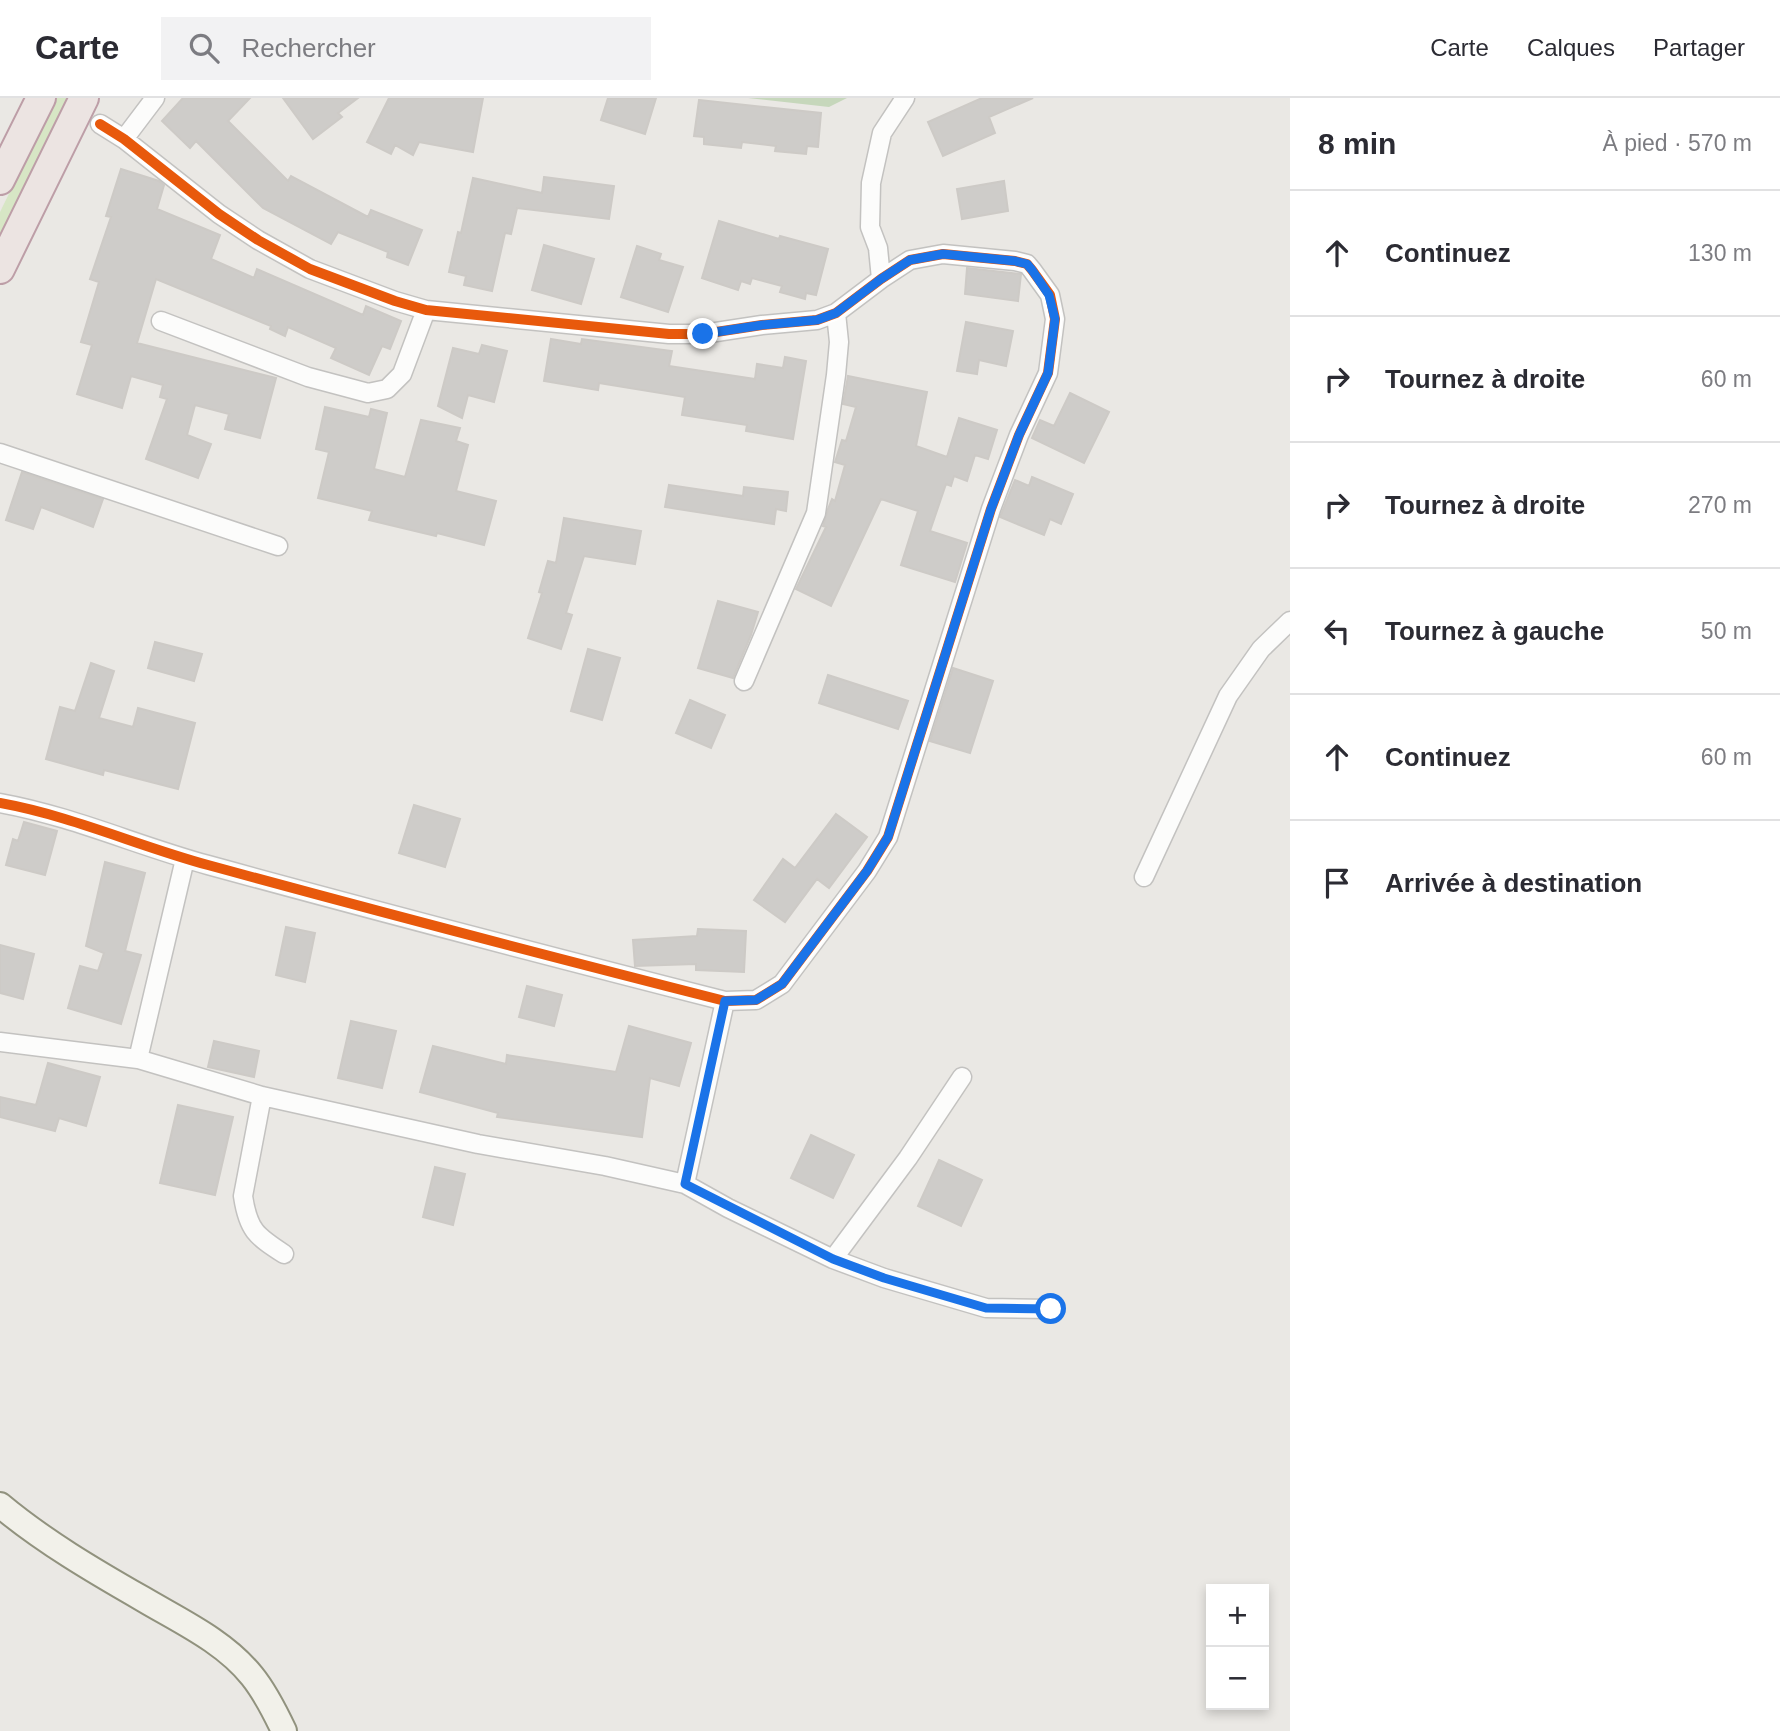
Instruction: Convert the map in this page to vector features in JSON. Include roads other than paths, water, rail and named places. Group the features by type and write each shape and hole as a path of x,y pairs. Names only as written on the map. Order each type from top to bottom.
{"highway":[{"path":"0,180 41,98"},
{"path":"0,269 84,98"}],"main road":[{"path":"0,1504 57,1547 227,1652 253,1676 287,1726"}],"street":[{"path":"124,139 155,98"},
{"path":"881,279 878,248 870,227 871,183 882,132 905,98"},
{"path":"0,803 74,822 185,859 433,927 725,1001 756,1000 782,984 879,854 888,837 1004,474 1048,373 1055,319 1049,295 1027,264 943,254 910,260 836,313 817,320 703,334 669,334 426,310 395,301 299,263 219,214 124,139 100,124"},
{"path":"161,321 309,377 368,393 387,389 402,374 426,310"},
{"path":"744,681 816,513 836,375 839,342 836,313"},
{"path":"0,453 278,546"},
{"path":"1144,877 1228,696 1261,649 1290,621"},
{"path":"138,1059 185,859"},
{"path":"685,1184 725,1001"},
{"path":"0,1042 138,1059 262,1096 478,1144 605,1166 685,1184 833,1259 884,1278 986,1308 1051,1309"},
{"path":"833,1259 908,1158 961,1077"},
{"path":"262,1096 243,1196 251,1228 262,1240 284,1254"}]}
